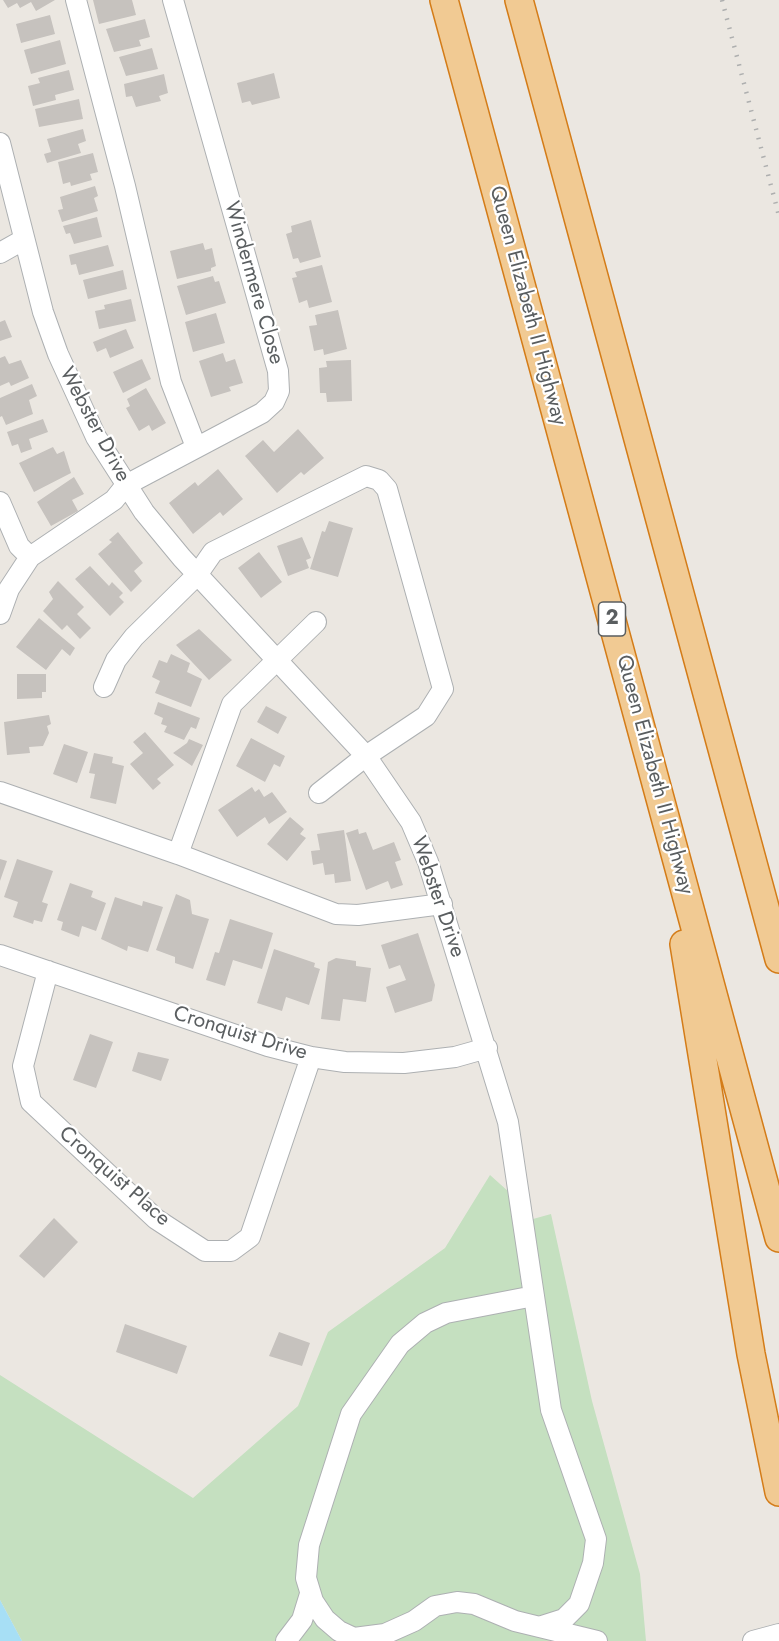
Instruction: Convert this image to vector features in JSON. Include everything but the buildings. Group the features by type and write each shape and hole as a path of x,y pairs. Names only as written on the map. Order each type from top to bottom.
{"highway":[{"name":"Queen Elizabeth II Highway","path":"444,0 779,1238"},
{"path":"519,0 779,959"},
{"path":"660,795 751,1354 779,1492"}],"street":[{"path":"76,0 125,186 171,382 196,447"},
{"name":"Windermere Close","path":"30,557 114,500 126,484 268,408 276,398 279,381 173,0"},
{"name":"Webster Drive","path":"0,143 23,240 57,354 96,437 144,512 197,575 277,658 366,756 411,822 442,904 487,1048"},
{"path":"0,253 23,240"},
{"path":"104,687 116,660 134,637 197,575 213,552 366,476 379,480 387,489 443,689 426,716 366,756 319,792"},
{"path":"0,502 19,546 30,557 9,589 0,614"},
{"path":"178,854 232,704 316,622"},
{"path":"0,792 178,854 336,915 358,915 442,904"},
{"name":"Cronquist Drive","path":"0,955 268,1046 311,1058 345,1062 404,1063 455,1057 487,1048"},
{"name":"Cronquist Place","path":"48,971 23,1066 31,1102 156,1219 205,1251 231,1251 249,1237 311,1058"},
{"path":"487,1048 508,1122 551,1410 593,1527 596,1545 579,1604 564,1619 542,1626"},
{"path":"534,1296 446,1313 425,1323 400,1344 351,1414 309,1545 306,1578 316,1608 332,1626 354,1638 372,1639 406,1625 435,1606 447,1602 474,1604 515,1621 597,1641"},
{"path":"286,1641 302,1620 310,1594"},
{"path":"753,1641 779,1634"}],"green space":[{"path":"490,1175 509,1192 515,1224 551,1214 592,1401 640,1574 646,1641 22,1641 0,1600 0,1375 193,1498 298,1406 328,1332 445,1248"}],"water":[{"path":"0,1600 22,1641 0,1641"}],"railway":[{"path":"722,0 779,216"}]}
